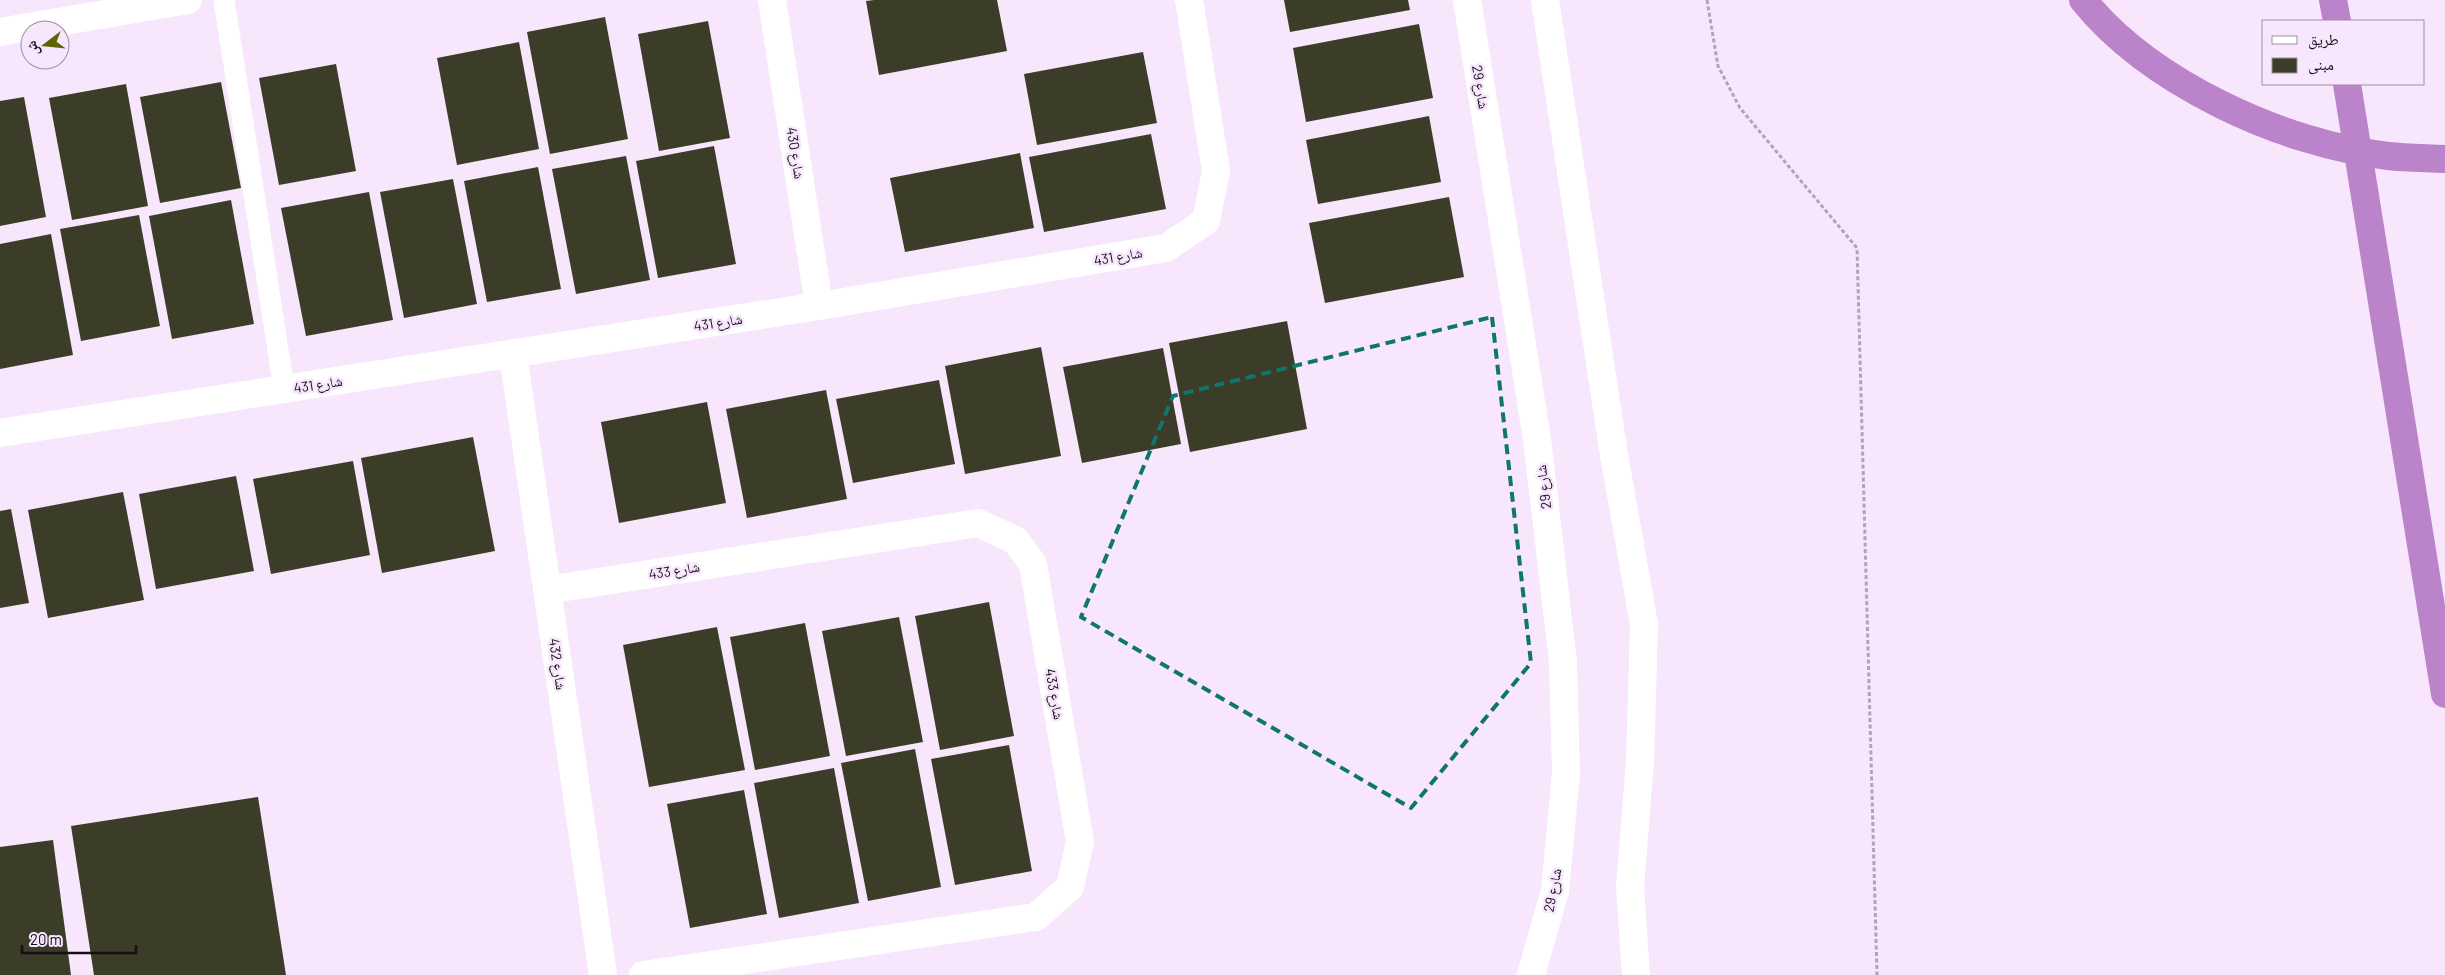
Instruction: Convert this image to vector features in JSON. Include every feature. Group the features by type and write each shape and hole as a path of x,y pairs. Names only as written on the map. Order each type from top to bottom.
{"highway":[{"path":"2083,0 2134,50 2186,87 2248,117 2326,144 2388,156 2445,158"},
{"path":"2333,0 2337,20"},
{"path":"2346,85 2445,694"}],"street":[{"path":"0,32 188,0"},
{"name":"شارع 430","path":"772,0 819,306"},
{"name":"شارع 431","path":"0,433 819,306 1166,248 1206,221 1216,171 1189,0"},
{"name":"شارع 29","path":"1467,0 1537,439 1563,662 1566,773 1554,891 1531,975"},
{"path":"1545,0 1614,455 1644,624 1640,762 1630,887 1636,975"},
{"name":"شارع 432","path":"513,354 603,975"},
{"name":"شارع 433","path":"547,590 978,523 1014,540 1033,564 1080,842 1070,887 1036,917 644,975"}],"lane":[{"path":"224,0 284,389"}],"path":[{"path":"1707,0 1718,66 1740,108 1857,248 1876,975"}],"highlighted area":[{"path":"1492,317 1531,663 1411,808 1081,617 1173,396"}],"building":[{"path":"997,0 1007,51 879,75 866,1"},
{"path":"1284,0 1408,0 1410,10 1290,32"},
{"path":"605,17 628,139 550,154 527,32"},
{"path":"708,21 730,138 659,151 638,34"},
{"path":"1419,24 1433,98 1306,122 1293,48"},
{"path":"519,42 539,149 457,165 437,58"},
{"path":"1143,52 1157,123 1037,145 1024,74"},
{"path":"336,64 356,171 279,185 259,78"},
{"path":"221,82 241,188 160,203 140,97"},
{"path":"126,84 148,206 72,220 49,98"},
{"path":"24,97 46,217 0,226 0,101"},
{"path":"1429,116 1441,182 1318,204 1306,140"},
{"path":"1151,134 1166,209 1044,232 1029,157"},
{"path":"714,146 736,264 658,278 636,161"},
{"path":"1020,153 1034,228 905,252 890,178"},
{"path":"626,156 650,280 576,294 552,169"},
{"path":"538,167 561,289 487,302 464,181"},
{"path":"453,179 477,304 404,318 380,192"},
{"path":"369,192 393,320 306,336 281,208"},
{"path":"1449,197 1464,277 1325,303 1309,223"},
{"path":"231,200 254,324 172,339 149,216"},
{"path":"139,215 160,326 81,341 60,229"},
{"path":"51,234 73,355 0,369 0,244"},
{"path":"1287,321 1307,429 1190,452 1169,343"},
{"path":"1041,347 1061,456 965,474 945,366"},
{"path":"1163,348 1181,444 1082,463 1063,367"},
{"path":"939,380 955,464 853,483 836,399"},
{"path":"826,390 847,499 747,518 726,409"},
{"path":"707,402 726,503 619,523 601,422"},
{"path":"473,437 495,551 382,573 361,458"},
{"path":"353,461 370,555 271,574 253,479"},
{"path":"236,476 254,571 156,589 139,494"},
{"path":"123,492 144,600 48,618 28,510"},
{"path":"11,509 29,603 0,608 0,511"},
{"path":"989,602 1014,736 940,750 915,616"},
{"path":"899,617 923,742 846,756 822,631"},
{"path":"805,623 830,756 755,770 730,637"},
{"path":"717,627 745,770 649,787 623,645"},
{"path":"1009,745 1032,871 955,885 931,759"},
{"path":"915,749 941,887 868,901 841,763"},
{"path":"834,768 859,903 779,918 754,783"},
{"path":"744,790 767,914 690,928 667,804"},
{"path":"258,797 286,975 94,975 71,826"},
{"path":"53,840 71,975 0,975 0,847"}]}
